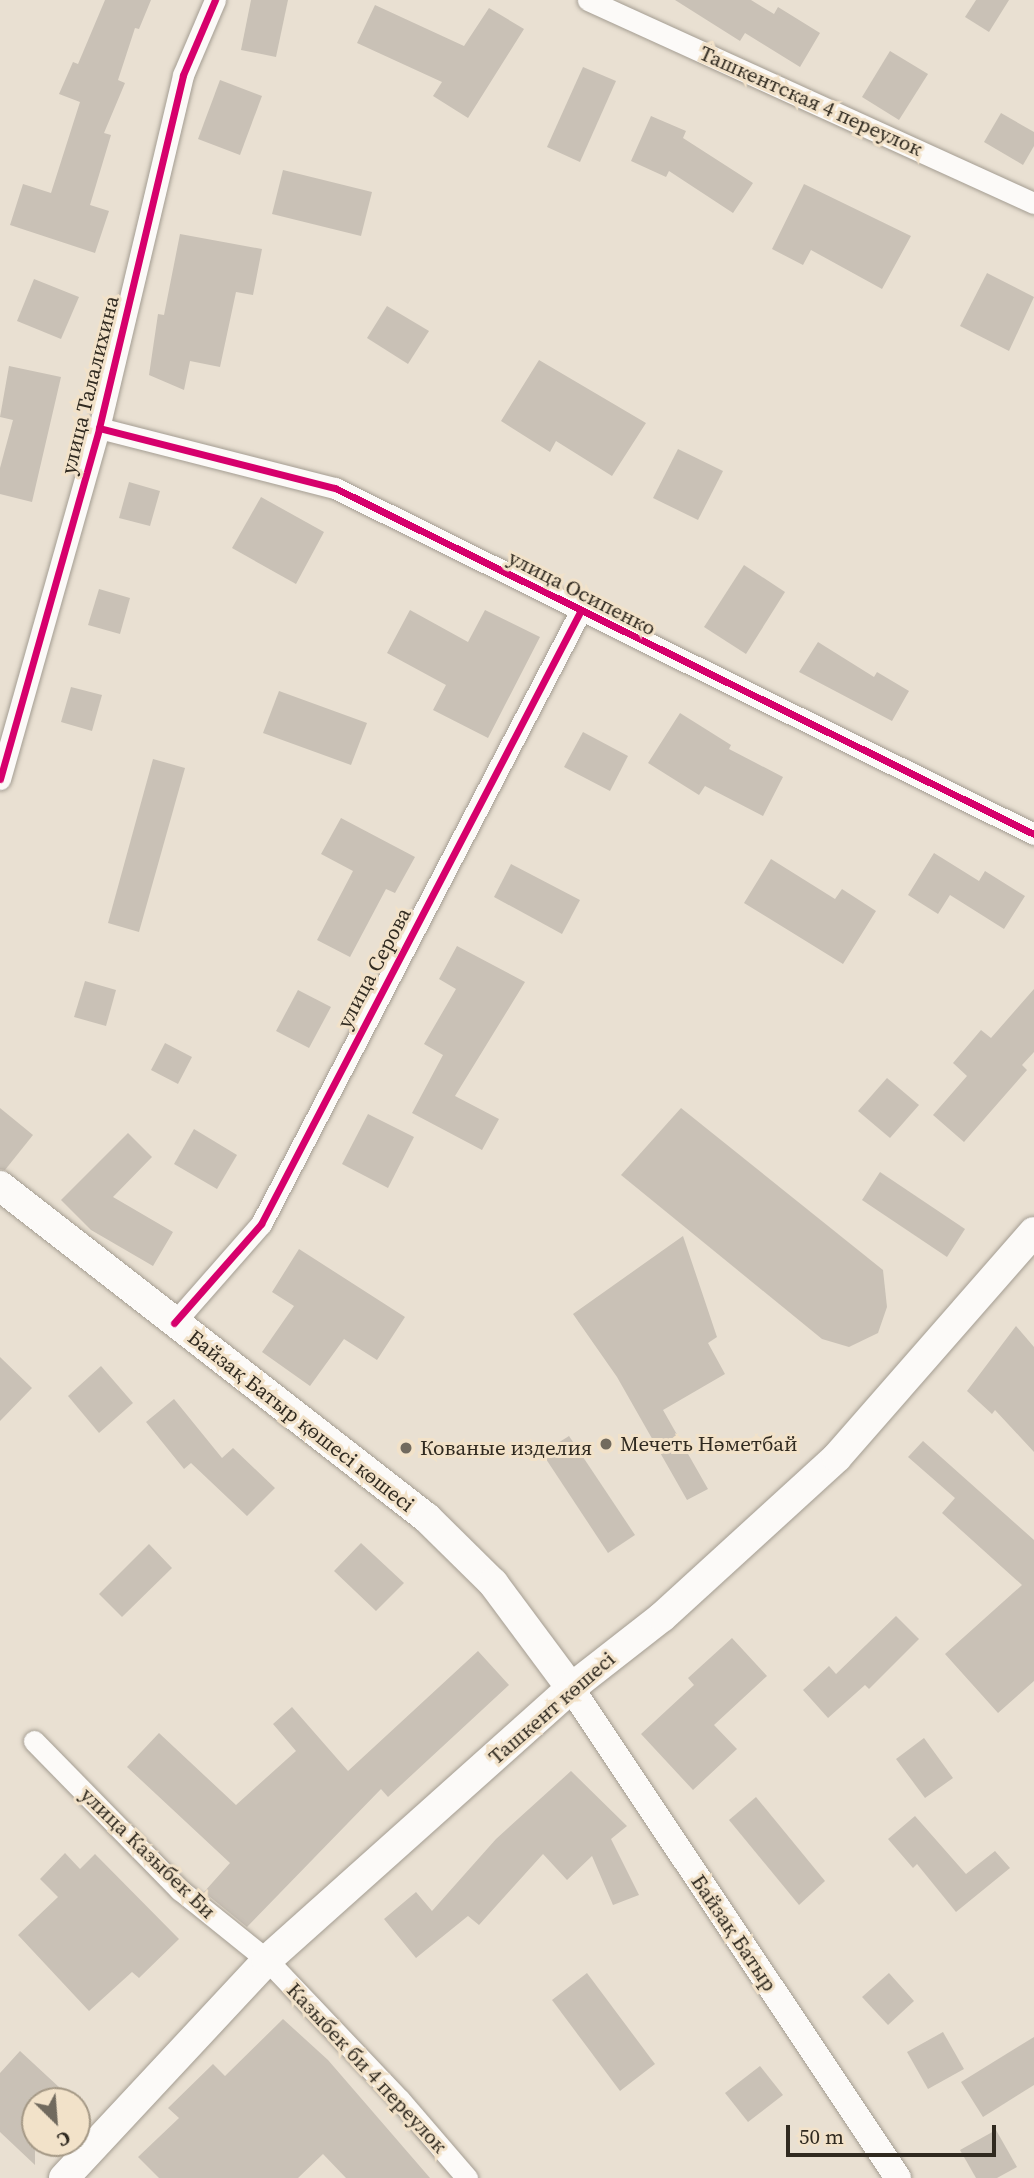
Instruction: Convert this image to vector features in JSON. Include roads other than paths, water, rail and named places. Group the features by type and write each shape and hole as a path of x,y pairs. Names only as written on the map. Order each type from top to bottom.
{"main road":[{"name":"Байзақ Батыр қөшесі көшесі","path":"0,1186 428,1518 494,1583 571,1688"},
{"name":"Ташкент көшесі","path":"64,2178 267,1960 571,1688 662,1617 837,1457 1034,1232"}],"street":[{"name":"улица Талалихина","path":"0,779 99,428 183,75 215,0"},
{"name":"Ташкентская 4 переулок","path":"588,0 1034,203"},
{"name":"улица Осипенко","path":"99,428 335,488 580,612 1034,834"},
{"name":"улица Серова","path":"174,1323 261,1224 580,612"},
{"name":"Байзақ Батыр","path":"571,1688 898,2178"},
{"name":"улица Казыбек Би","path":"34,1741 180,1890 267,1960"},
{"name":"Казыбек би 4 переулок","path":"267,1960 400,2099 467,2178"}],"place":[{"name":"Мечеть Нәметбай","path":"606,1444"},
{"name":"Кованые изделия","path":"406,1448"}]}
